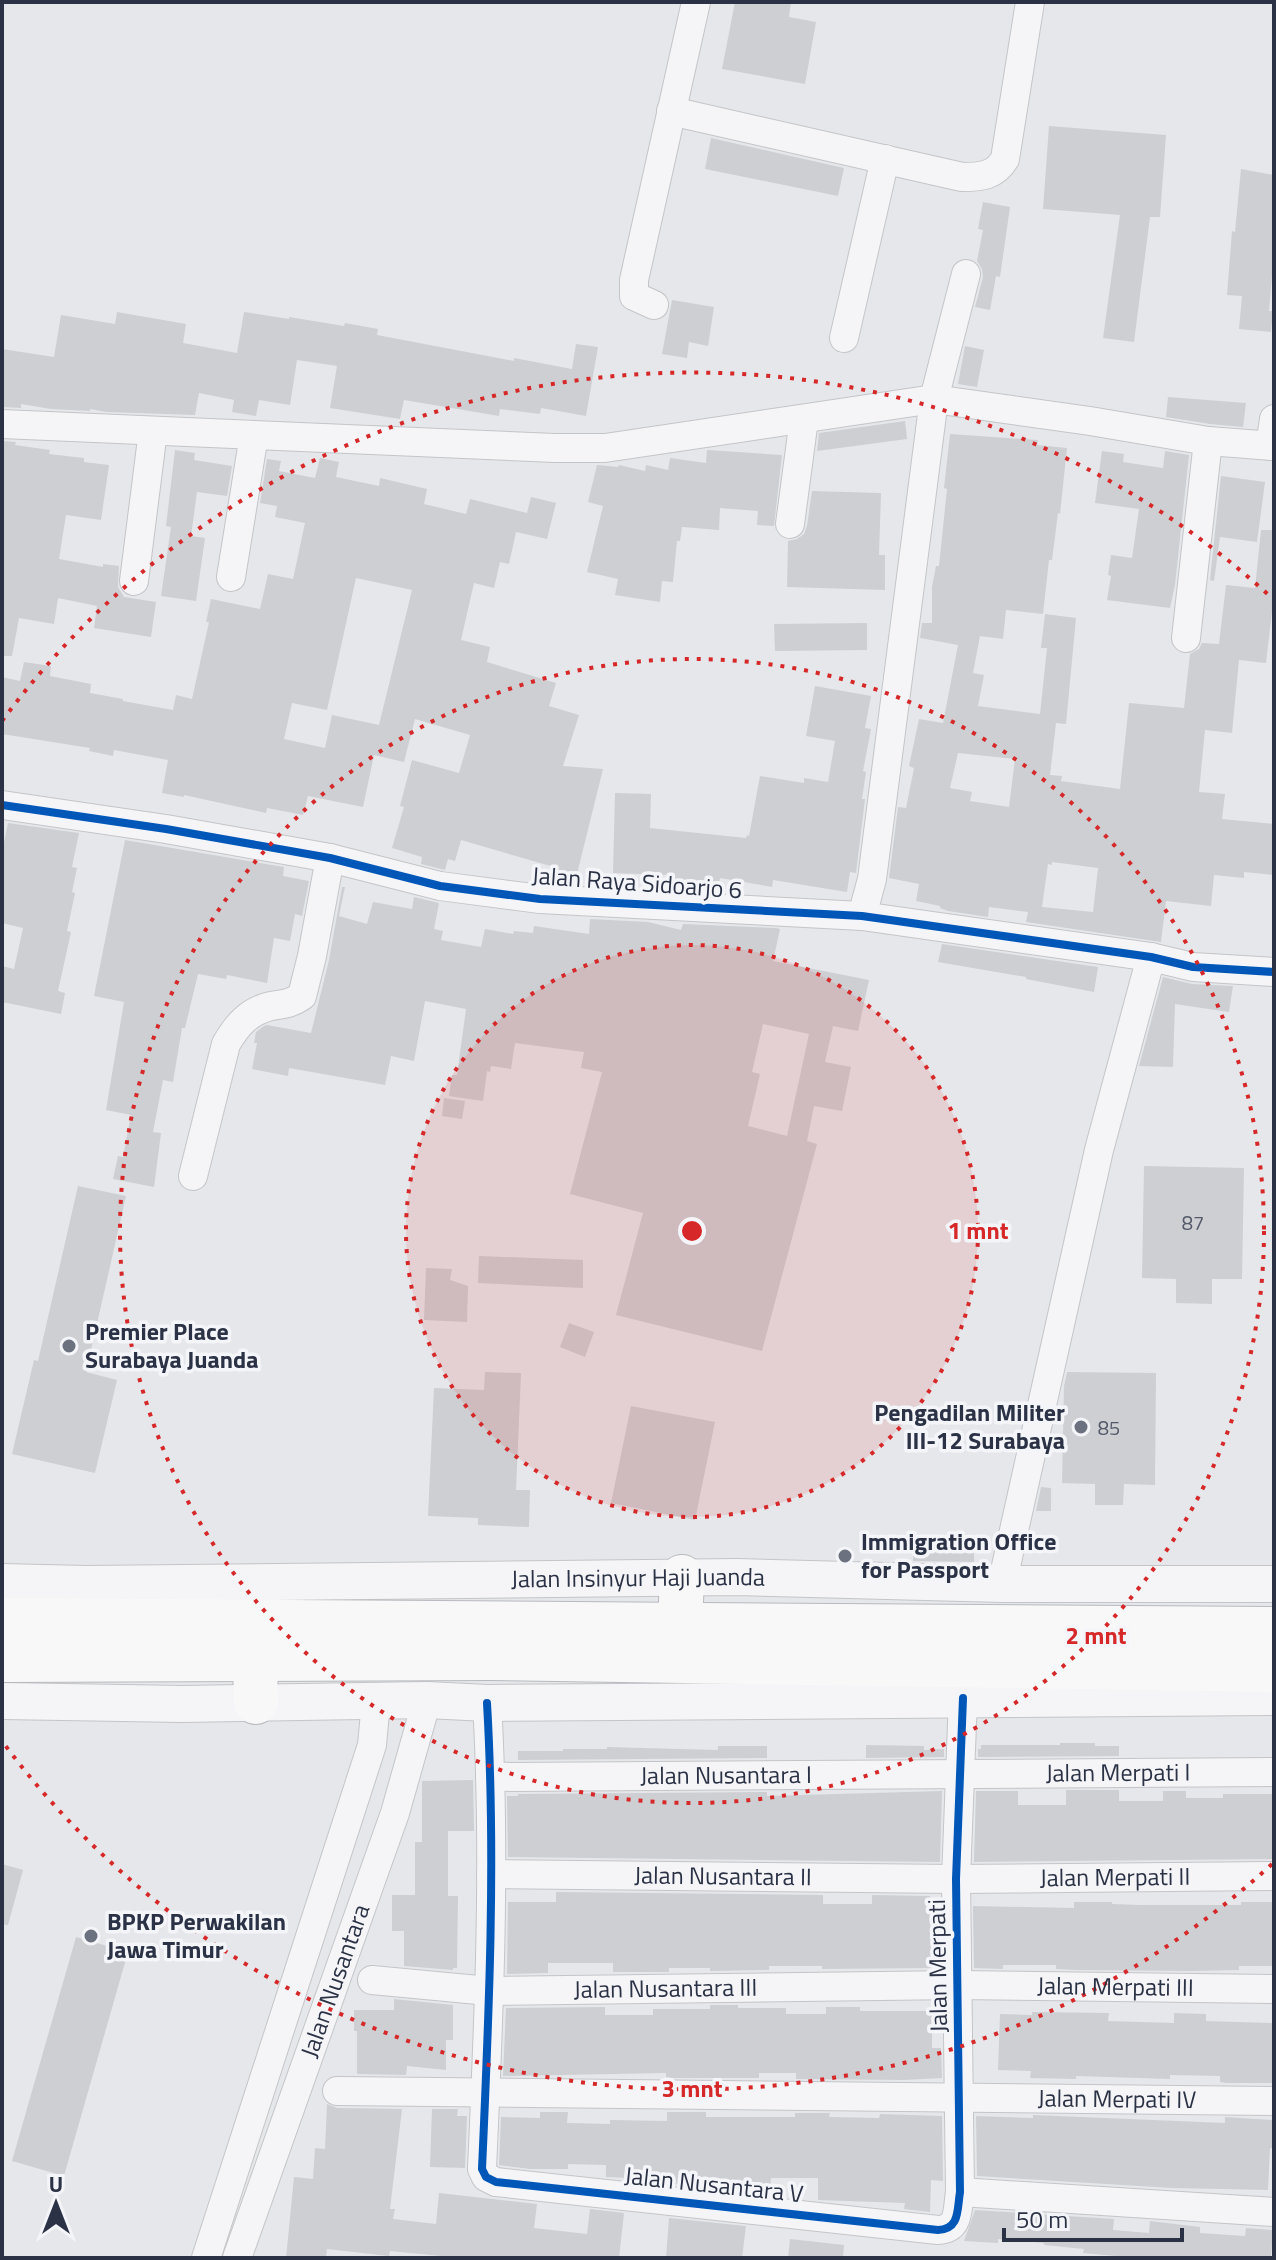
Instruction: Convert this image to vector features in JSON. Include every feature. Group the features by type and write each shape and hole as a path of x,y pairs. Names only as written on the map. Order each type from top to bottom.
{"highway":[{"path":"680,1626 682,1577"},
{"name":"Jalan Insinyur Haji Juanda","path":"2,1620 490,1641 853,1681 965,1682 1274,1670"},
{"name":"Jalan Insinyur Haji Juanda","path":"18,1681 255,1681 490,1641 680,1626 1274,1629"}],"street":[{"path":"654,305 634,296 634,280 696,2"},
{"path":"671,111 962,177 983,177 999,170 1005,159 1030,2"},
{"path":"844,338 885,159"},
{"path":"862,916 872,879 934,399 966,274"},
{"path":"2,424 605,448 934,399 1208,441 1273,437"},
{"path":"790,524 804,419"},
{"path":"134,581 153,431"},
{"path":"231,577 254,435"},
{"path":"1186,638 1208,441"},
{"name":"Jalan Raya Sidoarjo 6","path":"2,805 166,829 330,858 440,886 540,899 862,916 1151,957 1193,967 1274,972"},
{"path":"193,1176 222,1058 237,1026 255,1010 292,1003 302,996 330,858"},
{"path":"1002,1584 1099,1150 1151,957"},
{"name":"Jalan Insinyur Haji Juanda","path":"2,1582 86,1584 682,1577 1002,1584 1274,1584"},
{"name":"Jalan Insinyur Haji Juanda","path":"255,1681 376,1702 427,1700 487,1703 853,1681"},
{"name":"Jalan Insinyur Haji Juanda","path":"965,1682 1274,1697"},
{"name":"Jalan Merpati","path":"947,2230 956,2219 960,2192 956,1879 965,1682"},
{"name":"Jalan Nusantara","path":"237,2258 395,1813 427,1700"},
{"name":"Jalan Nusantara","path":"206,2258 372,1745 376,1702"},
{"path":"486,2092 491,1874 487,1703"},
{"name":"Jalan Merpati I","path":"960,1774 1274,1772"},
{"name":"Jalan Nusantara I","path":"490,1777 960,1774"},
{"name":"Jalan Nusantara II","path":"491,1874 956,1879"},
{"name":"Jalan Merpati II","path":"956,1879 1274,1876"},
{"name":"Jalan Nusantara III","path":"372,1980 489,1991 958,1985"},
{"name":"Jalan Merpati III","path":"958,1985 1274,1989"},
{"name":"Jalan Merpati IV","path":"337,2091 1274,2101"},
{"name":"Jalan Nusantara V","path":"486,2092 482,2169 486,2177 496,2182 947,2230"},
{"path":"960,2192 1274,2212"}],"building":[{"path":"735,2 791,2 789,17 816,22 805,84 722,69"},
{"path":"1049,126 1166,135 1160,217 1150,217 1134,342 1103,338 1120,215 1043,209"},
{"path":"711,138 844,168 838,196 705,169"},
{"path":"1241,169 1274,175 1274,252 1269,311 1273,311 1271,332 1239,329 1242,296 1227,295"},
{"path":"983,202 1010,207 1000,277 996,276 990,310 975,307 983,277 977,261 983,230 978,229"},
{"path":"672,300 714,307 708,346 689,342 687,358 662,354"},
{"path":"117,312 186,324 183,343 237,353 244,312 344,326 345,323 378,329 377,335 572,369 576,344 598,347 586,416 541,408 540,414 500,409 499,416 404,400 400,419 330,408 337,366 297,360 290,405 259,400 256,416 232,412 234,400 199,393 195,415 51,409 21,404 21,408 2,407 2,349 54,357 61,315 115,324"},
{"path":"965,346 984,350 977,387 958,384"},
{"path":"1168,397 1246,403 1243,427 1166,417"},
{"path":"905,421 907,439 817,451 819,433"},
{"path":"950,434 1038,440 1037,445 1067,448 1060,514 1052,560 1049,560 1043,614 1006,610 1003,639 980,636 973,673 984,675 978,706 1040,714 1047,648 1041,648 1045,614 1076,618 1066,724 1056,723 1050,775 1062,776 1061,781 1120,789 1129,703 1184,708 1190,654 1202,643 1219,644 1226,585 1255,588 1261,530 1274,530 1274,594 1266,663 1239,660 1232,733 1205,730 1199,792 1225,794 1222,819 1274,824 1274,875 1244,872 1244,878 1214,875 1211,906 1166,901 1161,942 1026,922 1028,912 989,907 988,917 948,911 916,901 919,884 889,878 898,807 906,808 914,768 909,766 919,719 943,723 958,645 920,638 922,623 932,623 932,587 936,566 939,566 947,489 944,488","holes":["958,753 1015,759 1009,807 970,801 972,792 950,788","1052,862 1098,868 1093,912 1042,907 1048,864 1052,865"]},
{"path":"2,441 50,450 49,454 84,458 84,462 109,465 101,520 66,515 59,559 103,567 103,564 119,566 118,587 124,597 156,602 151,637 94,628 97,606 58,598 54,624 19,618 12,656 2,656"},
{"path":"175,450 195,453 194,460 232,466 227,496 197,492 191,536 205,538 196,601 161,596 171,527 166,526"},
{"path":"707,450 782,455 774,526 757,525 758,511 720,508 719,530 682,527 680,541 677,541 673,582 662,581 660,602 615,595 618,579 587,572 603,506 588,502 597,465 619,465 645,471 646,465 668,470 670,458 706,463"},
{"path":"1102,451 1124,454 1123,462 1163,468 1165,451 1189,455 1170,608 1107,600 1111,555 1132,558 1139,509 1095,503"},
{"path":"320,458 339,462 336,477 379,486 380,478 427,489 424,504 466,514 470,499 527,513 531,497 556,503 547,539 516,532 509,564 500,562 494,588 474,583 461,640 490,647 487,662 556,683 549,706 579,715 563,766 603,769 575,882 552,877 554,867 461,840 455,861 448,859 445,870 421,864 422,857 392,848 404,807 400,806 412,760 459,773 470,735 415,719 404,762 374,755 363,807 308,796 303,815 267,808 266,813 162,793 168,760 114,750 113,756 89,751 90,748 2,734 2,677 20,681 24,662 51,666 50,676 91,684 90,693 123,701 173,710 176,695 192,699 211,599 260,609 268,574 293,579 305,523 275,517 277,506 260,503 267,459 281,461 279,471 315,478","holes":["356,578 412,590 379,725 332,715 325,748 284,739 292,703 327,710"]},
{"path":"1221,476 1265,482 1257,542 1220,537 1214,581 1210,580"},
{"path":"812,491 881,493 879,555 885,555 885,590 787,587 788,541 804,534"},
{"path":"867,623 867,650 775,651 774,624"},
{"path":"815,686 871,696 865,728 871,729 863,771 866,772 862,799 865,799 856,873 850,872 847,892 773,880 772,887 720,878 719,886 669,880 670,875 613,873 615,793 651,794 650,828 746,838 749,836 760,776 804,783 804,778 828,782 835,741 806,736"},
{"path":"8,823 79,833 72,867 77,868 67,931 71,932 58,991 65,993 61,1014 2,1002 2,966 14,969 23,928 2,923 2,852"},
{"path":"125,840 284,867 283,876 309,881 302,916 295,914 290,941 274,938 267,983 227,975 226,979 198,974 185,1028 182,1028 173,1082 163,1080 153,1132 161,1133 154,1187 113,1179 118,1156 123,1157 131,1115 106,1110 124,1002 94,996"},
{"path":"342,887 345,887 339,916 367,924 373,902 412,909 414,897 439,903 434,929 443,931 441,940 481,947 485,929 513,934 514,931 533,933 534,926 589,934 590,919 648,922 681,930 683,924 776,928 780,929 773,961 869,980 858,1031 833,1026 825,1062 851,1067 842,1111 814,1106 807,1141 817,1144 762,1351 616,1315 643,1213 570,1194 602,1072 581,1068 584,1052 515,1043 511,1069 491,1066 490,1072 487,1071 483,1101 449,1096 452,1075 457,1075 466,1009 425,1001 414,1061 391,1056 385,1085 289,1068 288,1076 252,1069 256,1032 264,1026 311,1033 329,960","holes":["763,1024 809,1034 787,1136 748,1126 760,1074 752,1072"]},
{"path":"942,944 1098,967 1094,992 938,962"},
{"path":"1163,977 1192,984 1233,986 1229,1012 1175,1004 1173,1067 1139,1066"},
{"path":"444,1098 465,1101 462,1119 442,1116"},
{"path":"1144,1166 1244,1168 1242,1279 1212,1279 1212,1304 1176,1303 1176,1279 1142,1278"},
{"path":"78,1186 126,1196 86,1372 117,1380 95,1473 12,1454 34,1360 38,1361"},
{"path":"479,1256 583,1260 583,1288 478,1283"},
{"path":"426,1268 452,1269 450,1280 468,1286 467,1322 424,1320"},
{"path":"569,1323 594,1332 585,1357 560,1347"},
{"path":"485,1372 521,1373 516,1490 530,1490 529,1527 478,1525 478,1518 428,1516 434,1388 484,1390"},
{"name":"Pengadilan Militer III-12 Surabaya","path":"1067,1372 1156,1373 1155,1485 1124,1484 1123,1505 1095,1505 1095,1484 1062,1483"},
{"path":"631,1406 715,1422 695,1520 611,1503"},
{"path":"1041,1487 1051,1488 1051,1511 1036,1511"},
{"path":"913,1548 974,1548 974,1562 913,1561"},
{"path":"1060,1743 1119,1746 1119,1756 978,1757 981,1745"},
{"path":"866,1745 944,1749 944,1757 866,1758"},
{"path":"718,1746 767,1746 767,1758 518,1760 518,1751 607,1747 718,1750"},
{"path":"473,1780 474,1831 448,1831 448,1896 458,1896 457,1968 404,1966 404,1931 392,1931 392,1895 415,1895 415,1842 422,1842 422,1781"},
{"path":"1066,1790 1119,1790 1119,1801 1163,1801 1163,1791 1186,1791 1186,1798 1274,1794 1274,1859 974,1862 976,1791 1018,1791 1018,1805 1066,1805"},
{"path":"942,1791 940,1862 508,1857 507,1796 518,1794 767,1792 767,1796"},
{"path":"2,1864 23,1870 8,1925 2,1924"},
{"path":"556,1892 823,1895 823,1904 872,1904 872,1895 930,1896 932,1968 769,1966 769,1970 669,1968 669,1972 613,1972 613,1963 548,1963 548,1973 507,1974 508,1902 556,1902"},
{"path":"1074,1902 1241,1905 1241,1902 1274,1902 1274,1966 1191,1971 1076,1970 1056,1969 1056,1965 974,1968 973,1906 1074,1908"},
{"path":"76,1937 128,1952 64,2176 12,2161"},
{"path":"394,1999 453,2005 453,2040 446,2040 446,2070 407,2066 406,2075 357,2074 354,2010 394,2010"},
{"path":"710,2005 786,2008 786,2014 826,2014 826,2007 860,2007 860,2011 932,2011 932,2048 941,2048 942,2078 796,2079 796,2073 759,2073 759,2078 666,2078 666,2073 503,2076 506,2008 605,2007 605,2015 653,2015 653,2009 710,2009"},
{"path":"1032,2012 1109,2013 1108,2021 1174,2023 1174,2013 1206,2014 1206,2021 1274,2023 1274,2083 1226,2083 1220,2082 1220,2076 1170,2075 1170,2079 1030,2078 1031,2071 998,2070 1000,2014 1032,2015"},
{"path":"327,2104 337,2108 402,2109 390,2209 395,2209 393,2219 436,2224 439,2193 537,2204 534,2228 587,2234 590,2209 624,2213 619,2258 441,2258 390,2251 389,2256 327,2249 326,2258 286,2258 294,2177 313,2179 315,2148 325,2149"},
{"path":"432,2109 458,2109 457,2116 467,2116 465,2168 430,2167"},
{"path":"540,2112 568,2112 567,2123 610,2124 610,2120 667,2121 667,2112 706,2112 706,2117 795,2117 795,2113 830,2113 829,2117 879,2118 880,2114 942,2116 943,2181 931,2180 930,2212 904,2209 905,2203 818,2200 818,2178 771,2178 770,2192 750,2192 673,2184 674,2180 606,2177 606,2165 568,2164 568,2169 530,2169 499,2165 501,2117 540,2118"},
{"path":"1033,2115 1225,2123 1225,2117 1274,2120 1274,2149 1270,2148 1268,2190 1172,2188 977,2176 976,2116 1033,2118"},
{"path":"975,2210 1114,2219 1113,2230 1149,2233 1150,2221 1200,2227 1200,2233 1245,2236 1246,2228 1273,2230 1271,2258 1137,2258 1083,2253 1084,2249 1044,2243 998,2239 998,2243 964,2241"},
{"path":"669,2218 746,2226 742,2258 666,2258"},
{"path":"790,2239 844,2245 843,2258 788,2258"}],"cycle path":[{"path":"2,805 166,829 330,858 440,886 540,899 862,916 1151,957 1193,967 1274,972"},
{"path":"487,1703 491,1878 482,2169 486,2177 496,2182 938,2230 954,2222 960,2192 956,1879 963,1698"}],"place":[{"name":"Premier Place Surabaya Juanda","path":"69,1346"},
{"name":"Pengadilan Militer III-12 Surabaya","path":"1081,1427"},
{"name":"Immigration Office for Passport","path":"845,1556"},
{"name":"BPKP Perwakilan Jawa Timur","path":"91,1936"}]}
